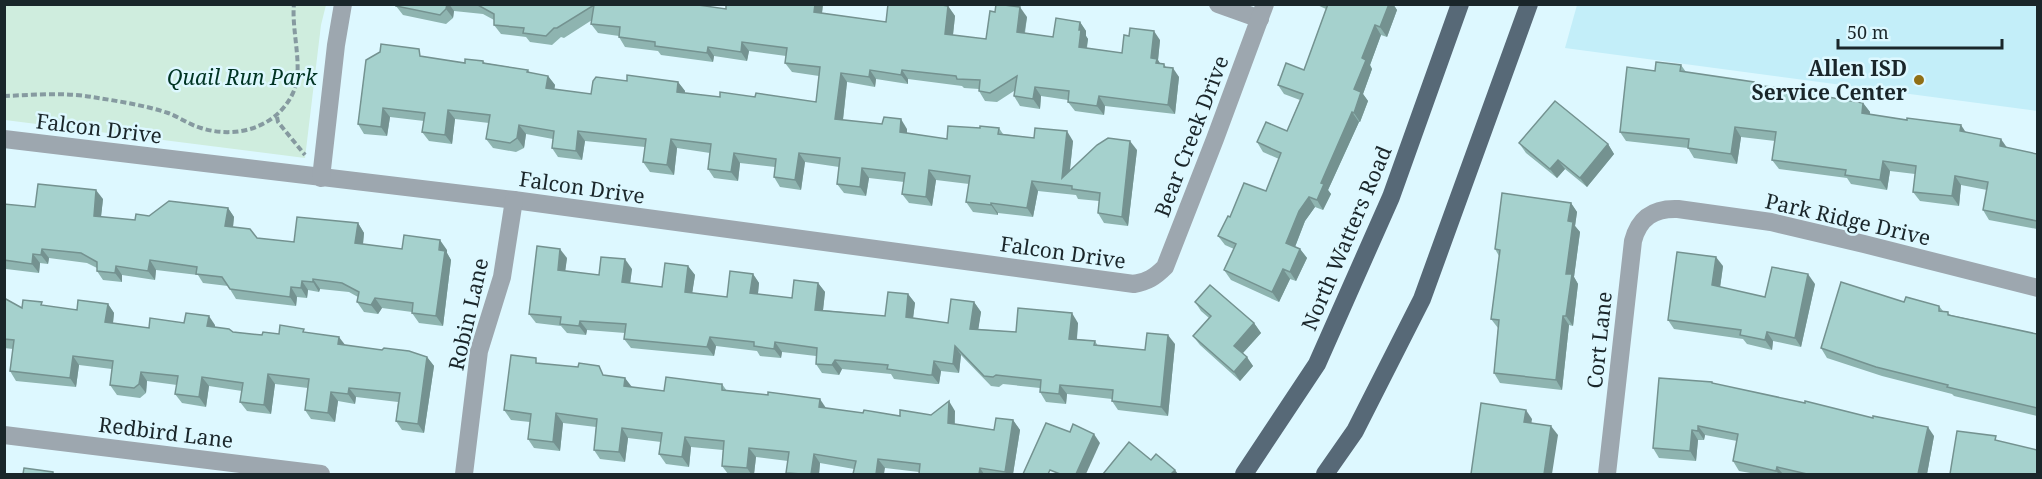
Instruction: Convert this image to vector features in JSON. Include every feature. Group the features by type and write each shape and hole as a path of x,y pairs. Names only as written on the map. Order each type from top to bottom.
{"main road":[{"name":"North Watters Road","path":"1244,474 1317,364 1391,197 1460,4"},
{"path":"1325,474 1355,431 1422,299 1528,4"}],"street":[{"path":"321,178 336,45 343,4"},
{"path":"1218,4 1263,12"},
{"name":"Bear Creek Drive","path":"1151,279 1161,271 1167,261 1263,12"},
{"name":"Falcon Drive","path":"4,139 514,200 1134,284 1151,279"},
{"name":"Robin Lane","path":"464,474 479,351 502,277 514,200"},
{"name":"Park Ridge Drive","path":"1648,216 1665,208 1771,222 2037,288"},
{"name":"Cort Lane","path":"1607,474 1633,241 1636,229 1648,216"},
{"name":"Redbird Lane","path":"4,435 321,474"}],"path":[{"path":"4,96 88,96 168,114 202,129 231,132 255,128 277,117 293,94 298,75 294,37 294,4"},
{"path":"277,117 278,122 321,178"}],"shaded area":[{"name":"Allen ISD Service Center","path":"1577,5 2037,5 2037,111 1565,48"}],"green space":[{"name":"Quail Run Park","path":"5,4 326,5 321,25 305,158 5,120"}],"building":[{"path":"397,4 447,4 446,9 440,15 396,6"},
{"path":"476,4 691,4 726,9 726,4 815,4 814,12 886,22 888,4 935,4 948,6 945,34 986,39 990,11 995,12 996,4 1020,7 1017,32 1053,37 1056,18 1080,22 1079,47 1122,53 1124,35 1129,36 1130,28 1154,31 1151,58 1157,59 1156,63 1164,64 1164,67 1173,68 1168,105 1099,96 1097,106 1068,102 1069,91 1035,87 1033,99 1014,96 1017,76 990,93 979,91 980,80 957,79 956,76 902,70 901,75 870,70 869,77 841,73 835,119 882,124 884,117 901,119 900,132 947,139 948,126 999,128 998,134 1034,138 1035,128 1067,131 1062,178 1097,145 1108,138 1130,141 1122,217 1098,213 1100,193 1072,189 1072,186 1032,181 1027,208 966,202 970,176 929,170 926,197 902,194 905,173 862,168 860,187 837,184 840,158 799,153 795,180 774,177 776,159 734,153 731,172 708,169 711,144 671,139 667,165 643,162 646,139 578,131 576,151 552,148 554,131 519,125 517,138 510,143 486,139 490,115 448,110 445,135 422,132 425,113 383,108 381,127 358,124 366,60 380,52 381,44 419,49 420,56 465,63 465,59 483,61 483,63 528,70 527,72 548,76 546,88 591,94 596,77 627,81 627,75 678,82 677,92 720,97 720,92 755,97 756,93 816,102 820,67 785,63 787,48 742,42 741,52 708,47 707,53 655,46 655,42 619,37 620,27 591,24 594,5 554,28 546,36 523,33 524,28 494,25 494,14"},
{"path":"1328,4 1389,4 1380,27 1375,25 1362,58 1366,60 1354,89 1361,92 1354,113 1352,112 1321,183 1324,184 1317,200 1309,197 1299,211 1286,243 1300,249 1290,272 1283,269 1272,292 1224,270 1236,244 1218,236 1228,216 1230,217 1244,183 1266,191 1281,153 1257,142 1266,122 1287,131 1303,94 1278,85 1286,63 1304,70"},
{"path":"1656,62 1681,65 1680,71 1754,82 1754,85 1823,93 1822,96 1863,103 1862,113 1961,125 1960,131 2001,139 2000,146 2037,154 2037,221 1983,210 1988,182 1955,176 1952,196 1913,192 1916,166 1883,161 1880,180 1845,175 1846,170 1772,160 1776,132 1735,127 1731,154 1688,148 1689,139 1620,132 1627,67 1655,71"},
{"path":"1555,101 1608,144 1580,178 1558,160 1550,169 1519,143"},
{"path":"38,184 96,190 94,216 135,220 136,214 149,216 169,201 228,208 225,226 250,229 257,238 294,242 297,217 358,223 355,243 402,249 404,235 440,240 439,250 445,251 436,316 412,313 413,303 375,298 371,305 357,302 359,292 342,283 313,279 313,282 302,281 301,288 291,287 290,297 230,289 222,277 196,274 197,267 150,260 148,271 116,266 115,273 97,271 97,262 81,253 42,249 41,255 33,254 32,264 4,260 4,204 35,207"},
{"path":"1502,193 1571,203 1568,221 1573,222 1566,274 1572,274 1566,316 1563,316 1556,380 1494,373 1499,320 1491,319 1500,250 1495,249"},
{"path":"537,246 560,249 558,270 599,275 601,257 625,259 622,282 662,287 665,263 688,266 685,292 727,297 730,271 753,274 750,293 792,298 794,280 818,283 815,310 885,316 888,292 908,294 906,317 948,323 951,299 974,302 970,329 1016,332 1018,308 1072,313 1069,339 1095,341 1094,345 1145,350 1147,333 1168,335 1161,407 1112,401 1113,390 1060,385 1059,394 1040,392 1041,380 996,375 984,376 955,346 953,364 934,361 932,375 929,375 887,369 888,365 835,360 832,365 816,364 817,348 775,342 774,349 754,346 754,342 710,337 707,347 624,339 626,324 580,321 579,326 560,324 561,317 529,314"},
{"path":"1677,252 1716,257 1712,285 1765,297 1772,267 1808,274 1795,338 1767,332 1765,340 1740,335 1741,330 1668,320"},
{"path":"1841,282 1904,302 1906,297 1939,306 1939,311 1948,312 1948,315 2037,334 2037,408 1947,387 1948,385 1876,367 1821,348"},
{"path":"1210,285 1254,323 1234,346 1247,357 1234,372 1193,336 1211,316 1195,302"},
{"path":"4,298 22,308 23,300 77,310 78,300 108,304 105,322 149,328 150,318 184,323 186,313 209,316 207,326 229,329 233,332 279,334 280,325 304,329 303,332 339,337 338,344 409,351 427,357 418,424 396,421 400,393 349,388 348,394 331,392 328,413 305,410 309,379 268,374 264,405 240,402 243,383 202,377 199,397 175,394 178,376 141,372 139,384 134,388 110,385 113,361 73,356 70,378 10,371 14,340 4,339"},
{"path":"511,355 536,358 536,363 578,367 579,363 599,366 603,375 625,378 624,386 664,391 666,377 722,384 722,390 768,395 768,392 820,399 819,407 863,413 864,410 900,416 900,410 931,415 949,401 948,423 994,430 996,418 1013,420 1005,472 980,468 979,474 919,474 920,464 878,459 876,474 853,474 856,461 814,454 811,474 786,473 789,452 749,448 747,468 722,466 724,441 685,437 682,457 659,454 662,433 622,428 619,452 594,450 597,419 556,413 553,442 528,439 531,414 504,410"},
{"path":"1659,378 1712,382 1873,418 1873,416 1928,427 1918,474 1807,474 1777,467 1776,471 1733,461 1738,434 1698,426 1698,431 1692,430 1690,451 1653,448"},
{"path":"1481,403 1526,410 1524,422 1551,426 1544,474 1471,474"},
{"path":"1046,423 1070,432 1073,424 1094,434 1076,474 1060,474 1050,470 1048,474 1023,474"},
{"path":"1957,431 1996,436 1995,440 2037,450 2037,474 1950,474"},
{"path":"1129,442 1151,460 1156,454 1175,470 1171,474 1103,474"},
{"path":"24,468 53,472 53,474 23,474"}],"place":[{"name":"Allen ISD Service Center","path":"1919,80"}]}
